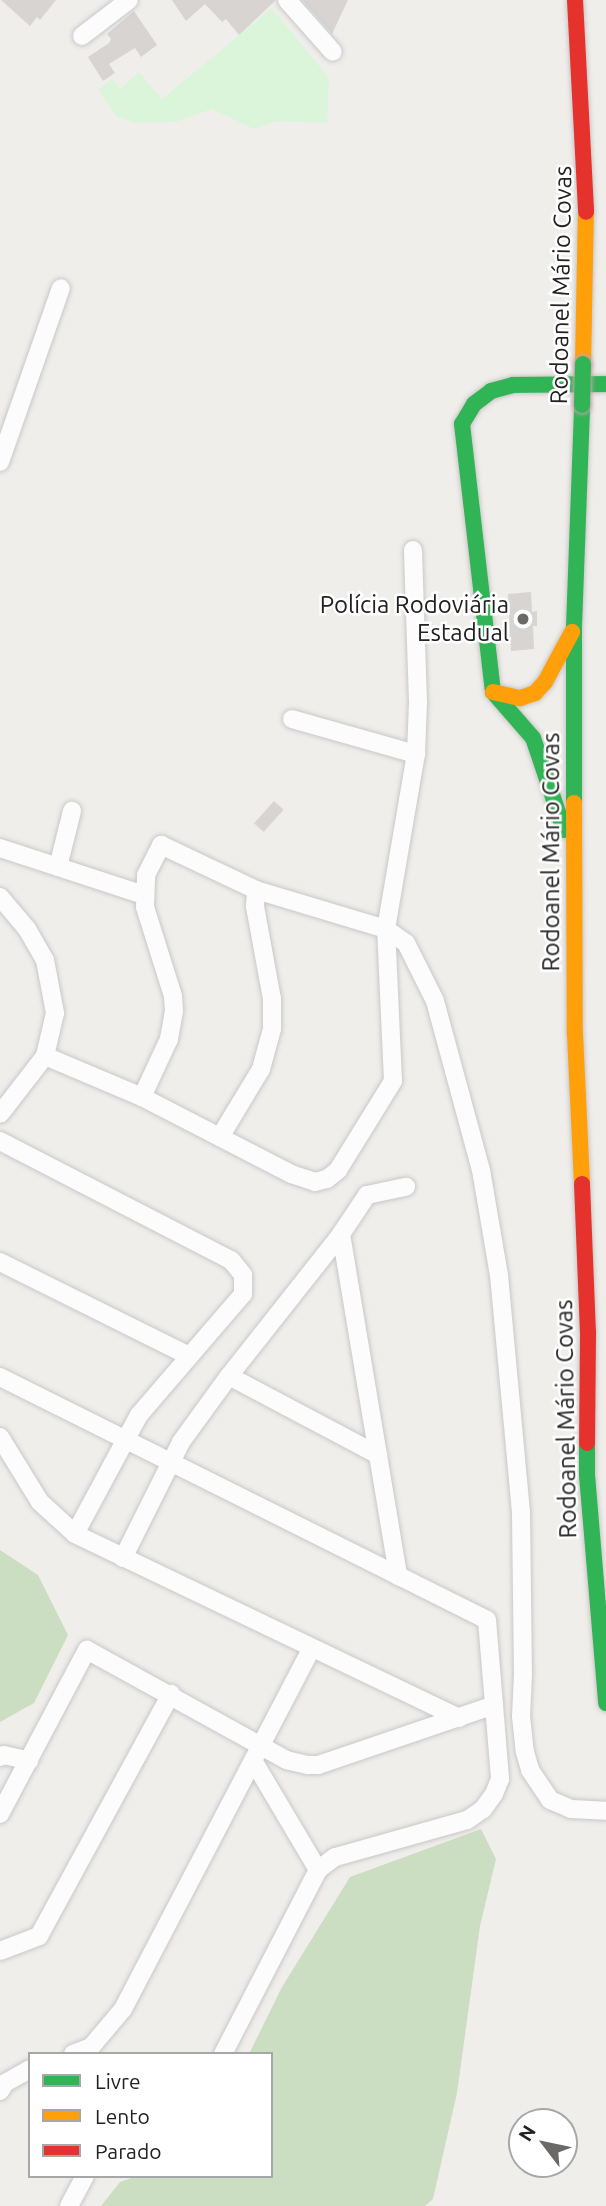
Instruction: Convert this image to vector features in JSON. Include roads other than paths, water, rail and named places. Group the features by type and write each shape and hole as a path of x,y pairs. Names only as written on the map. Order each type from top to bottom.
{"highway":[{"name":"Rodoanel Mário Covas","path":"575,0 586,153 587,253 575,627 575,1034 588,1333 587,1475 606,1703"},
{"path":"573,857 533,738 493,692 462,424 474,404 491,391 513,385 606,384"},
{"path":"493,692 520,698 535,693 545,682 575,627"}],"street":[{"path":"82,36 129,0"},
{"path":"287,0 333,52"},
{"path":"0,461 61,288"},
{"path":"0,414 19,411"},
{"path":"45,1056 142,1097 291,1174 315,1182 327,1179 338,1170 393,1081 386,929 416,754 418,702 413,551"},
{"path":"292,719 416,754"},
{"path":"58,867 72,811"},
{"path":"142,1097 169,1040 174,1010 173,996 147,918 144,895 149,865 161,845 256,890 386,929 406,943 435,1001 481,1170 497,1262 521,1513 521,1716 530,1770 544,1793 561,1806 587,1812 606,1811"},
{"path":"0,848 144,895"},
{"path":"220,1138 261,1069 272,1029 272,999 255,906 256,890"},
{"path":"0,897 27,929 45,960 55,1013 45,1056 0,1114"},
{"path":"0,1141 231,1260 243,1275 243,1294 139,1415 75,1534"},
{"path":"123,1558 181,1442 229,1376 341,1234 367,1195 407,1187"},
{"path":"341,1234 398,1576"},
{"path":"0,1262 189,1356"},
{"path":"229,1376 378,1455"},
{"path":"0,1377 487,1620 500,1779 494,1794 483,1809 467,1820 335,1857 318,1870 224,2052"},
{"path":"0,1437 40,1502 75,1534 458,1717"},
{"path":"79,2052 91,2047 123,2009 312,1648"},
{"path":"0,1814 87,1650 171,1694 258,1754 318,1765 494,1705"},
{"path":"0,1951 39,1937 171,1694"},
{"path":"258,1754 318,1870"},
{"path":"0,1757 4,1755 29,1761"},
{"path":"0,2091 5,2083 28,2070"},
{"path":"69,2206 84,2178"}],"place":[{"name":"Polícia Rodoviária Estadual","path":"523,619"}]}
